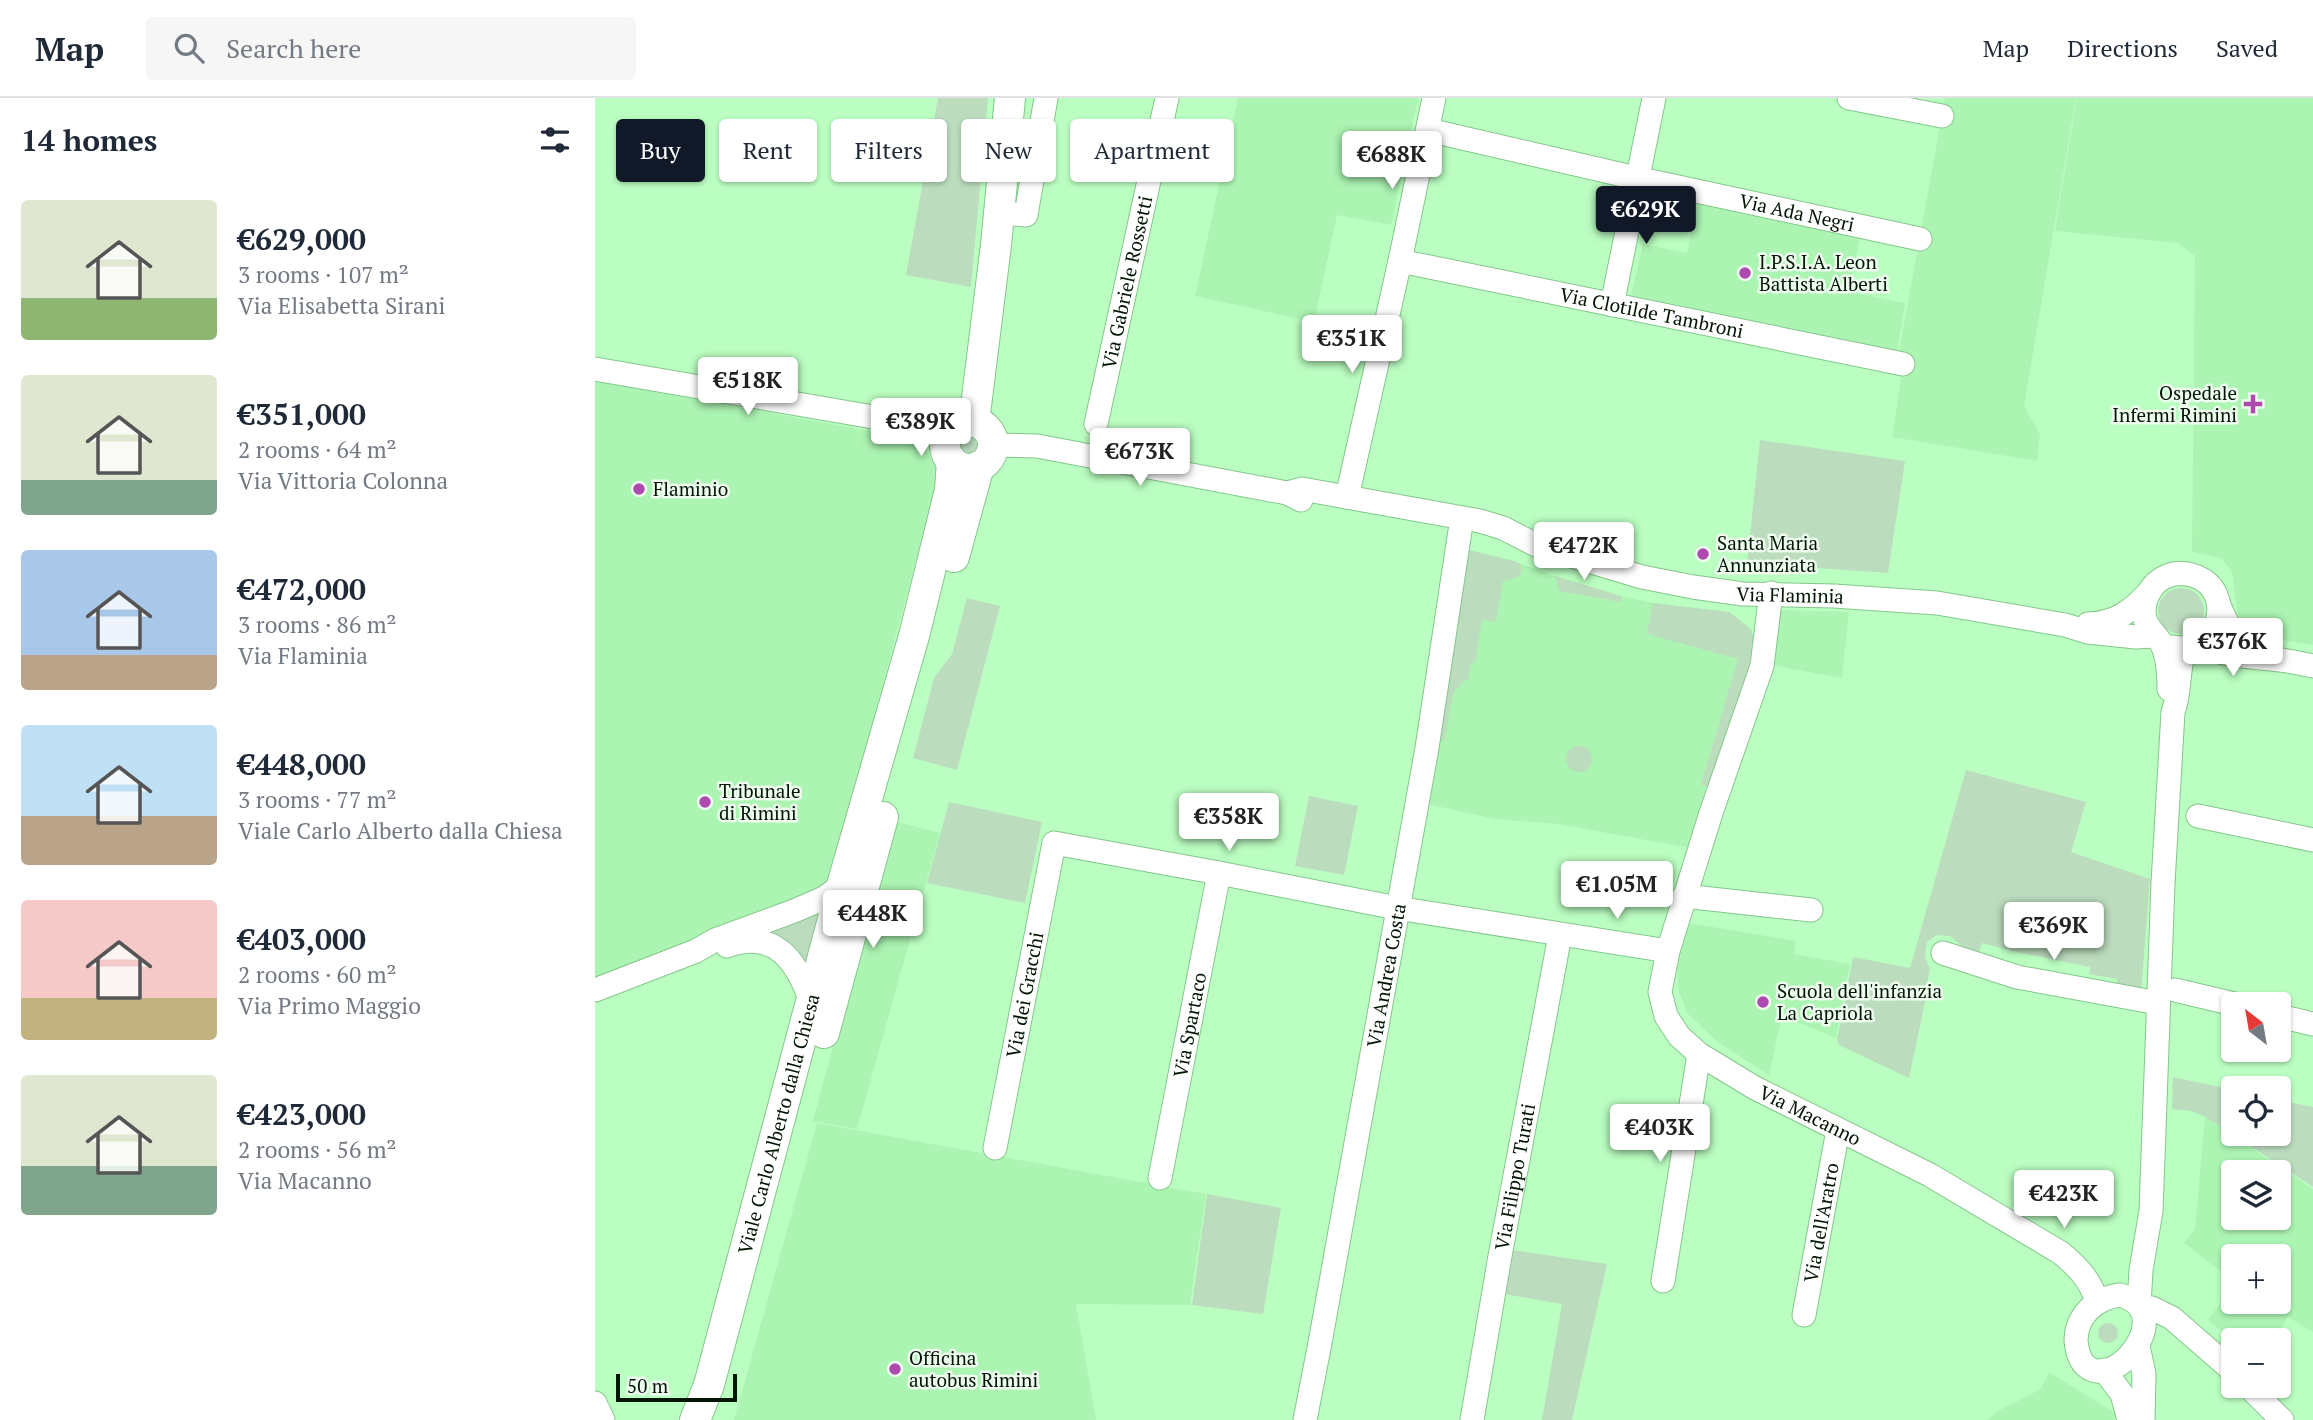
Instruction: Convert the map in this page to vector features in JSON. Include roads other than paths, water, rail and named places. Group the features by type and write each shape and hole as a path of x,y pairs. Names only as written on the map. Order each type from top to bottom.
{"main road":[{"path":"966,443 999,213 1010,100"},
{"name":"Viale Carlo Alberto dalla Chiesa","path":"717,1420 737,1315 811,1001 914,636 950,490 966,443"},
{"name":"Viale Carlo Alberto dalla Chiesa","path":"695,1420 737,1315 966,443"}],"street":[{"name":"Via Gabriele Rossetti","path":"1096,424 1167,98"},
{"path":"1347,497 1434,98"},
{"path":"1612,305 1654,98"},
{"path":"1849,98 1942,116"},
{"path":"999,213 1026,215 1045,103 1010,100"},
{"name":"Via Ada Negri","path":"1427,130 1920,239"},
{"name":"Via Clotilde Tambroni","path":"1400,261 1903,364"},
{"name":"Via Flaminia","path":"595,369 908,423 966,443 1037,446 1287,493 1300,499 1460,531 1521,539 1642,577 1731,592 1892,598 1937,603 2065,625 2088,632 2157,639"},
{"name":"Via Flaminia","path":"1287,493 1302,489 1468,519 1503,528 1521,539"},
{"name":"Via Andrea Costa","path":"1305,1420 1427,748 1460,531"},
{"path":"2173,712 2168,701 2169,674 2157,639 2145,619 2146,600 2150,591 2164,578 2176,573 2200,578 2209,585 2228,627 2248,648 2310,669"},
{"name":"Via Flaminia","path":"2065,625 2102,624 2119,618 2133,610 2150,591"},
{"name":"Via Macanno","path":"1770,593 1762,666 1668,951 1660,992 1666,1016 1679,1036 1699,1054 1755,1088 1949,1186 2072,1262 2090,1269 2131,1301 2161,1311 2221,1360"},
{"path":"2157,639 2176,648 2206,640 2217,623 2218,603"},
{"path":"2191,646 2246,658 2281,660"},
{"path":"2143,1420 2144,1374 2140,1342 2144,1328 2131,1301 2141,1270 2151,1211 2167,996 2165,832 2173,712 2178,700 2179,671 2191,646"},
{"path":"2198,816 2313,840"},
{"name":"Via dei Gracchi","path":"996,1149 1053,844 1219,873"},
{"path":"1219,873 1397,908 1668,951"},
{"name":"Via Spartaco","path":"1160,1178 1219,873"},
{"path":"595,990 697,951 715,940 794,911 824,898 842,885"},
{"path":"1684,896 1811,910"},
{"name":"Via Filippo Turati","path":"1472,1420 1560,935"},
{"path":"697,951 720,948 741,941 763,941 783,952 802,975 811,1001"},
{"path":"1943,953 2017,977 2221,1002"},
{"path":"2291,1019 2313,1024"},
{"path":"1663,1281 1699,1054"},
{"name":"Via dell'Aratro","path":"1804,1315 1838,1130"},
{"name":"Via Macanno","path":"2072,1262 2089,1281 2097,1302"},
{"path":"2131,1301 2106,1298 2089,1308 2080,1320 2077,1351 2085,1366 2092,1370 2104,1370 2118,1365 2140,1342 2168,1329 2191,1333"},
{"path":"2104,1370 2122,1394 2129,1420"},
{"path":"2260,1398 2281,1420"}],"place":[{"name":"I.P.S.I.A. Leon Battista Alberti","path":"1745,273"},
{"name":"Ospedale Infermi Rimini","path":"2253,404"},
{"name":"Flaminio","path":"639,489"},
{"name":"Santa Maria Annunziata","path":"1703,554"},
{"name":"Tribunale di Rimini","path":"705,802"},
{"name":"Scuola dell'infanzia La Capriola","path":"1763,1002"},
{"name":"Officina autobus Rimini","path":"895,1369"}]}
